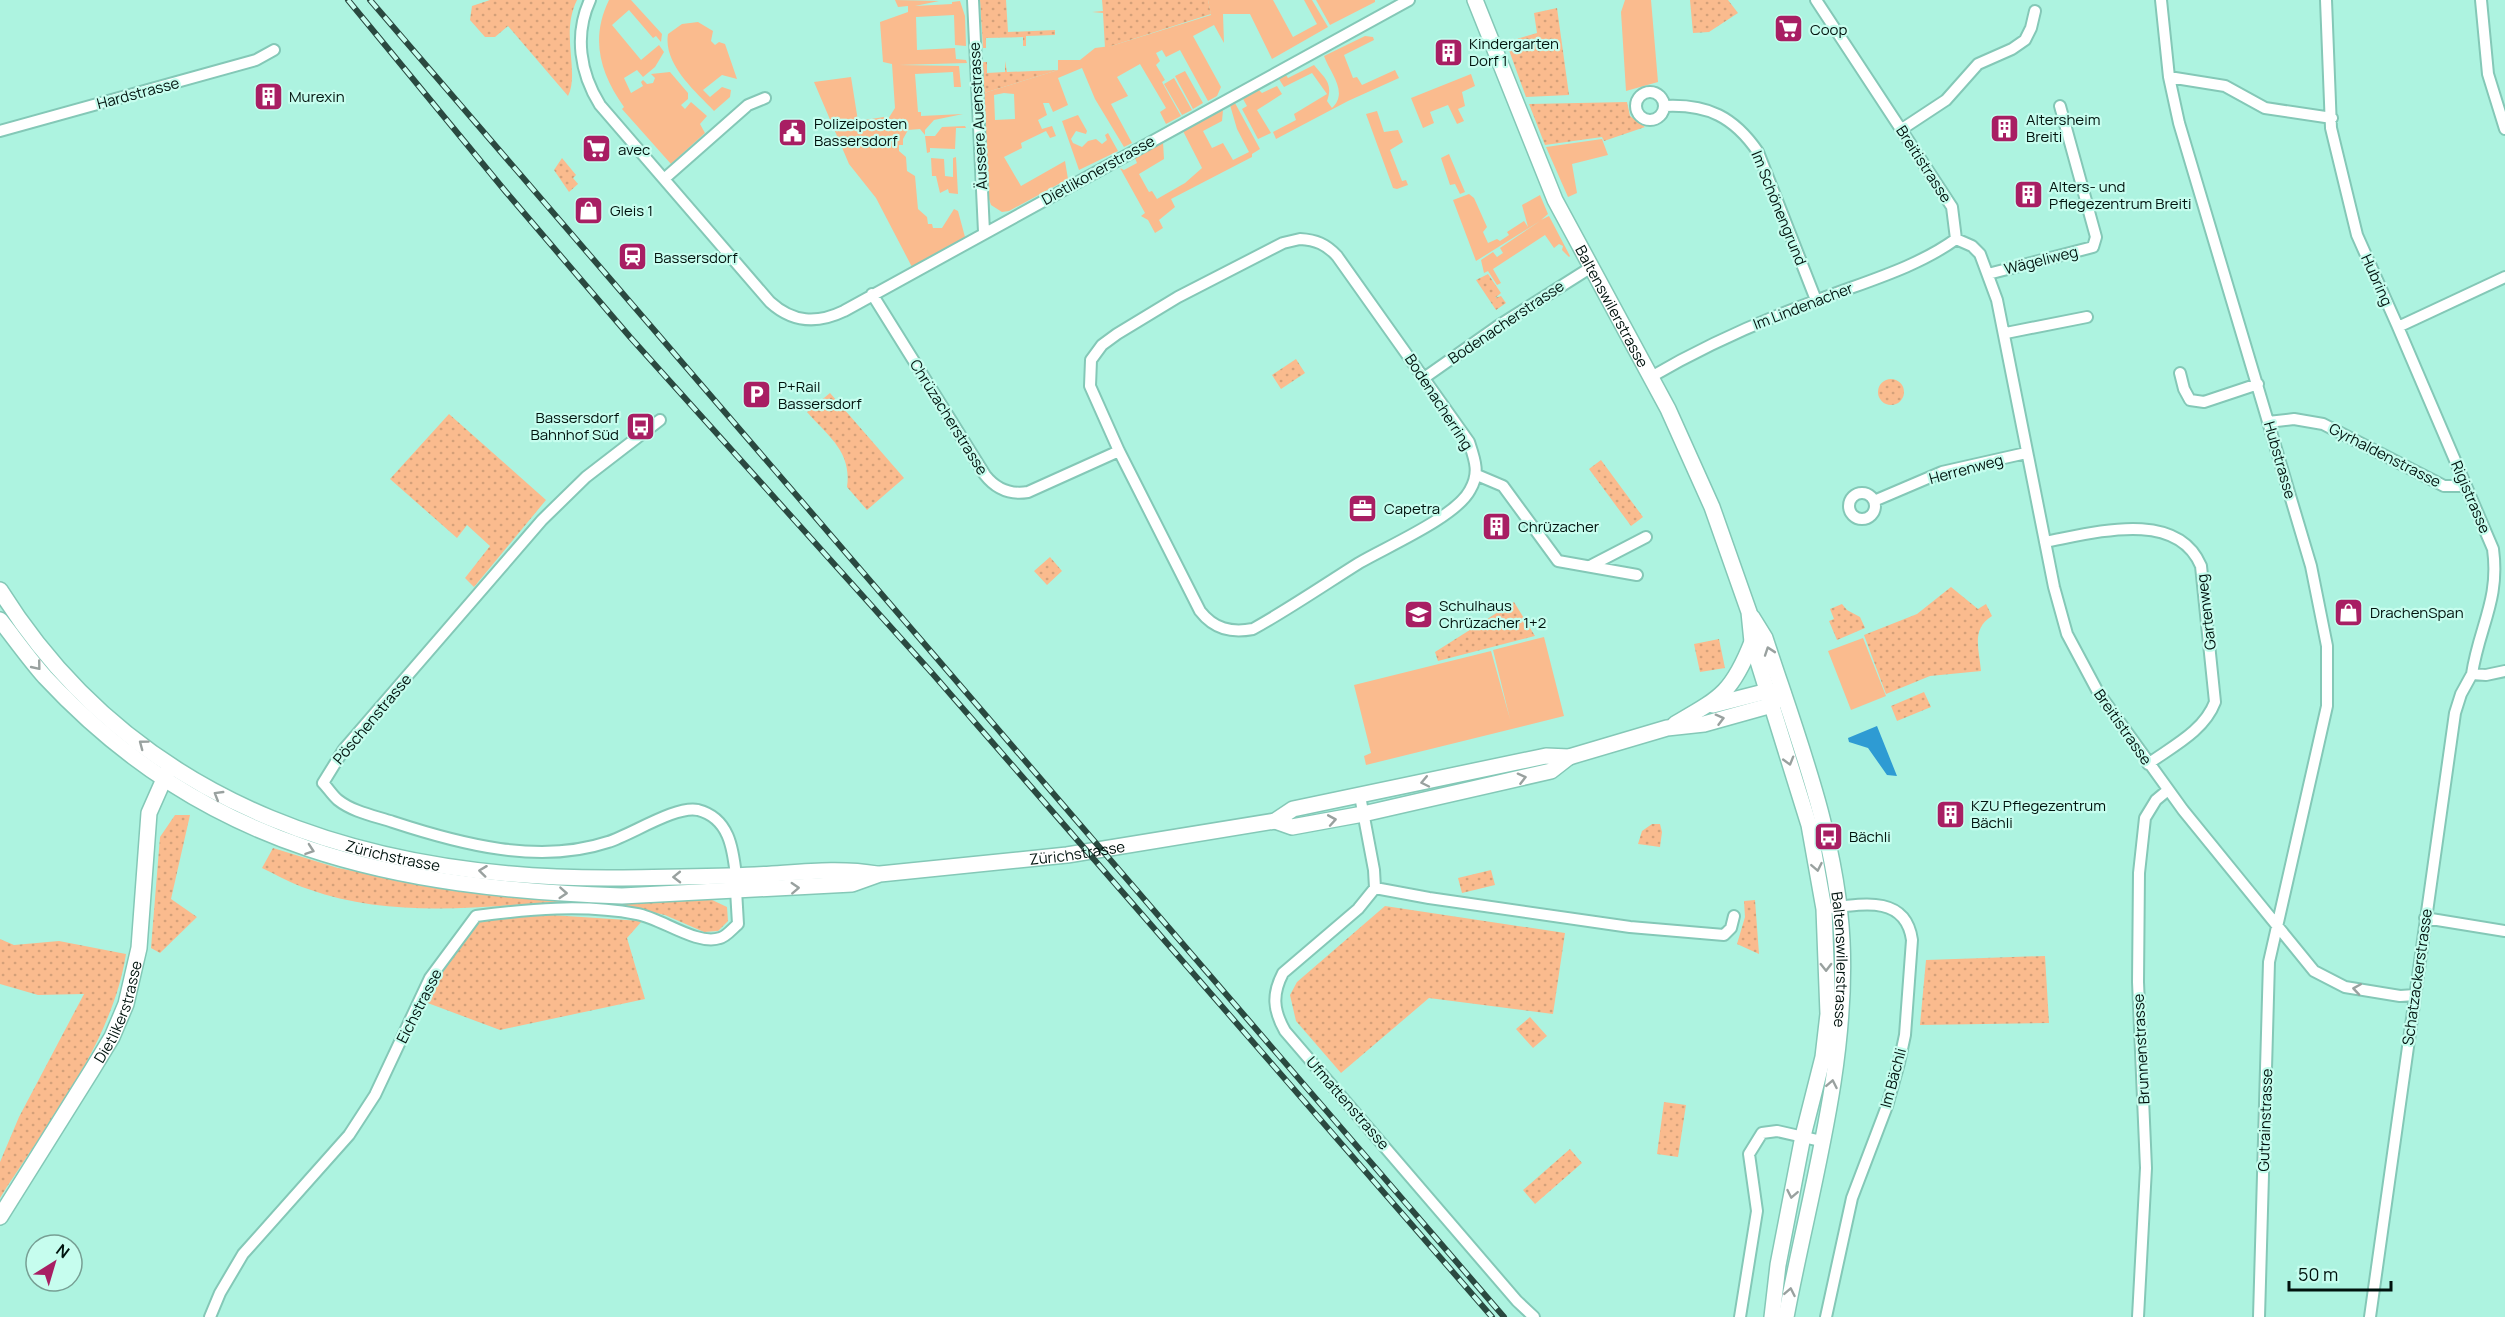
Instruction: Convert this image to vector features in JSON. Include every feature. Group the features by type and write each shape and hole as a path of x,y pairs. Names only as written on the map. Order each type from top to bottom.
{"main road":[{"path":"1462,0 1470,0"},
{"name":"Baltenswilerstrasse","path":"1475,0 1534,153 1590,268 1651,377 1712,507 1749,612 1765,638 1774,696 1831,908 1842,1009 1821,1141 1785,1317"},
{"name":"Zürichstrasse","path":"0,590 41,648 70,681 116,723 176,768 256,821"},
{"name":"Baltenswilerstrasse","path":"1749,612 1752,642 1774,696"},
{"name":"Zürichstrasse","path":"0,620 45,676 82,713 163,779 181,790 344,861 434,881 510,890 622,896 736,883 852,884 880,874 1066,855 1275,821 1293,809 1546,756 1569,757 1668,728 1704,724 1774,696"},
{"name":"Zürichstrasse","path":"1668,728 1709,706 1725,691 1741,669 1752,642"},
{"name":"Zürichstrasse","path":"1709,706 1774,696"},
{"name":"Zürichstrasse","path":"1275,821 1292,826 1364,814 1551,771 1569,757"},
{"name":"Dietlikerstrasse","path":"0,1217 92,1070 126,1004 139,948 149,813 163,779 176,768"},
{"name":"Baltenswilerstrasse","path":"1772,1317 1778,1265 1803,1136 1822,1058 1828,1014 1831,908"}],"street":[{"path":"590,0 581,35 582,65 587,80 600,105 664,179 748,105 765,98"},
{"name":"Äussere Auenstrasse","path":"973,0 984,232"},
{"name":"Dietlikonerstrasse","path":"664,179 754,284 783,313 799,319 825,319 1409,0"},
{"name":"Breitistrasse","path":"1816,0 1952,207 1956,239 1972,246 1980,254 2006,333 2026,453 2067,634 2098,692 2168,790 2314,971 2329,981 2345,987 2415,995"},
{"name":"Hubstrasse","path":"2161,0 2169,78 2179,123 2318,591 2327,646 2327,706 2276,924"},
{"name":"Hubring","path":"2326,0 2331,128 2357,235 2398,327"},
{"path":"2481,0 2488,74 2505,129"},
{"path":"1902,129 1946,100 1978,64 2012,50 2025,40 2036,11"},
{"name":"Hardstrasse","path":"0,131 256,60 274,50"},
{"path":"2169,78 2224,86 2265,108 2332,118"},
{"name":"Im Schönengrund","path":"1665,106 1700,108 1723,116 1745,132 1758,152 1816,300"},
{"name":"Wägeliweg","path":"1988,274 2092,247 2097,237 2060,106"},
{"name":"Bodenacherring","path":"1300,239 1327,245 1337,256 1424,378 1469,442 1476,461 1477,475 1469,493 1458,505 1271,619 1253,629 1238,632 1225,630 1213,624 1200,611 1119,451 1090,386 1088,375 1095,352 1117,334 1178,297 1283,243 1300,239"},
{"name":"Im Lindenacher","path":"1651,377 1709,345 1816,300 1884,276 1956,239"},
{"name":"Bodenacherstrasse","path":"1424,378 1590,268"},
{"path":"2398,327 2505,278"},
{"name":"Chrüzacherstrasse","path":"872,294 985,475 996,486 1015,494 1028,492 1119,451"},
{"path":"2006,333 2086,317"},
{"name":"Rigistrasse","path":"2398,327 2485,526 2496,569 2493,599 2472,674"},
{"path":"2180,373 2184,389 2190,400 2204,402 2258,384"},
{"name":"Gyrhaldenstrasse","path":"2268,422 2294,419 2323,424 2444,486 2466,486"},
{"name":"Pöschenstrasse","path":"660,420 586,477 542,520 344,749 323,783 338,799 354,809 421,831 523,852 570,851 608,843 677,813 695,810 714,816 726,829 736,883"},
{"name":"Herrenweg","path":"1874,501 1942,472 2026,453"},
{"path":"1477,475 1503,486 1558,561 1592,565 1637,575"},
{"name":"Gartenweg","path":"2046,543 2126,528 2177,537 2195,552 2201,566 2215,702 2210,716 2199,727 2148,764"},
{"path":"1592,565 1647,537"},
{"path":"2472,674 2486,675 2505,671"},
{"name":"Schatzackerstrasse","path":"2370,1317 2455,713 2461,694 2472,674"},
{"name":"Brunnenstrasse","path":"2138,1317 2146,1168 2138,982 2139,873 2145,818 2156,800 2168,790"},
{"path":"1360,796 1374,870 1375,888 1630,927 1724,935 1731,928 1734,916"},
{"name":"Eichstrasse","path":"210,1317 220,1293 243,1254 354,1127 375,1095 430,978 476,916 531,909 595,910 638,914 705,939 721,938 738,924 736,883"},
{"name":"Ufmattenstrasse","path":"1375,888 1358,909 1283,973 1277,985 1276,1015 1285,1031 1517,1301 1534,1317"},
{"name":"Im Bächli","path":"1826,1317 1852,1198 1887,1106 1899,1063 1905,1035 1912,940 1910,926 1893,908 1862,905 1831,908"},
{"path":"2426,918 2505,931"},
{"name":"Gutrainstrasse","path":"2259,1317 2269,962 2276,924"},
{"path":"1740,1317 1757,1211 1749,1154 1762,1133 1777,1131 1821,1141"}],"shaded area":[{"path":"490,0 577,0 570,26 572,76 568,96 508,26 495,37 485,37 470,20 472,6"},
{"path":"609,0 631,0 662,34 661,42 656,36 653,38 629,10 612,25 641,60 659,45 664,52 655,67 643,77 637,70 624,78 631,93 643,86 641,82 643,80 647,84 653,83 655,78 651,74 670,72 688,93 688,99 681,105 685,109 691,102 707,116 700,124 705,133 671,164 622,109 624,107 604,68 600,55 600,28"},
{"path":"895,0 939,1 915,6 952,4 952,2 960,1 965,16 966,46 955,45 954,15 916,17 917,50 955,48 956,59 966,60 967,63 899,65 959,66 961,87 954,87 953,72 915,74 918,112 921,112 921,116 963,114 934,120 925,130 925,135 920,129 908,130 903,139 903,145 899,145 899,151 906,157 907,171 915,176 918,209 927,217 928,224 932,224 933,228 942,228 954,209 958,211 965,237 912,267 876,198 849,164 814,82 851,77 858,121 884,117 888,119 895,108 892,64 883,62 880,22 908,12 908,6 898,7"},
{"path":"980,0 1006,0 1008,32 1055,30 1055,35 1026,36 1026,46 1023,46 1023,37 986,38 986,48 983,48"},
{"path":"1102,0 1208,0 1211,14 1105,48 1103,13 1092,12 1103,11"},
{"path":"1208,0 1273,0 1293,37 1317,24 1304,0 1312,0 1328,27 1272,59 1250,14 1223,14 1224,43 1214,25 1193,36 1221,87 1217,96 1208,101 1180,50 1166,57 1162,50 1156,53 1160,61 1156,65 1165,80 1162,82 1181,116 1166,124 1160,112 1166,108 1140,64 1117,77 1128,96 1111,104 1132,143 1124,147 1095,99 1082,68 1058,78 1068,105 1053,112 1049,103 1043,103 1047,115 1038,120 1042,129 1052,126 1056,136 1050,138 1046,131 1021,143 1022,148 1004,157 1021,186 1065,161 1068,179 1009,211 1002,212 991,205 988,196 984,93 1058,70 1058,60 1080,60 1095,48 1111,46 1211,15","holes":["1014,94 1015,119 995,120 994,95"]},
{"path":"1316,0 1375,0 1375,2 1330,25"},
{"path":"1625,0 1651,0 1658,82 1626,91 1621,12"},
{"path":"1690,0 1728,0 1738,13 1709,32 1693,33"},
{"path":"1557,8 1569,95 1526,97 1506,42 1537,33 1534,13"},
{"path":"698,22 713,31 711,41 715,45 719,42 725,44 737,79 722,75 703,90 710,97 722,87 731,90 730,97 714,111 675,66 668,45 668,34 682,24"},
{"path":"1365,36 1373,37 1374,40 1344,55 1353,78 1357,77 1362,85 1395,70 1399,78 1348,101 1276,139 1273,132 1296,120 1294,114 1327,94 1312,73 1284,87 1279,79 1286,75 1288,78 1314,65 1328,84 1327,101 1332,108 1337,102 1339,89 1324,56"},
{"path":"1005,61 1007,72 1058,70 984,93 983,62 987,62 987,73 1005,72"},
{"path":"1185,71 1203,103 1193,109 1175,76"},
{"path":"1471,74 1475,86 1462,92 1465,106 1458,109 1464,121 1457,124 1448,105 1430,112 1434,123 1423,128 1411,98"},
{"path":"1174,78 1192,110 1182,115 1164,84"},
{"path":"1277,86 1282,94 1257,110 1271,133 1258,139 1242,109 1247,106 1243,99 1259,90 1262,93"},
{"path":"1627,102 1630,116 1645,127 1604,141 1602,137 1545,145 1529,104"},
{"path":"1235,103 1260,149 1252,154 1252,157 1171,199 1175,207 1159,220 1163,228 1155,233 1148,220 1141,216 1145,213 1120,168 1124,170 1137,163 1135,158 1163,142 1164,159 1139,174 1149,192 1152,191 1157,199 1185,183 1202,168 1183,131 1223,110 1222,121 1203,131 1212,148 1223,143 1233,160 1249,152 1237,129 1230,105"},
{"path":"1377,111 1384,132 1398,130 1403,142 1390,150 1402,181 1406,180 1408,185 1397,189 1393,188 1366,114"},
{"path":"1078,115 1087,131 1086,134 1076,131 1071,139 1073,143 1082,147 1088,141 1096,139 1102,144 1107,140 1105,135 1108,133 1118,151 1079,170 1062,121"},
{"path":"965,126 966,128 956,128 955,149 930,148 930,152 927,153 925,136 935,136 942,127"},
{"path":"1602,139 1608,155 1572,164 1577,193 1568,197 1546,147"},
{"path":"1449,154 1465,192 1460,194 1455,184 1450,185 1441,158"},
{"path":"956,157 958,194 949,193 948,189 940,193 936,176 932,176 931,158 944,159 945,176 953,177 953,158"},
{"path":"562,158 576,175 573,178 578,184 569,192 554,170"},
{"path":"1469,194 1474,198 1487,227 1483,232 1488,243 1497,239 1500,241 1509,235 1507,232 1524,221 1528,227 1522,205 1540,195 1548,214 1541,220 1549,216 1570,256 1562,250 1563,246 1559,244 1554,248 1545,235 1493,269 1501,283 1497,285 1488,271 1484,273 1481,260 1493,252 1497,257 1503,253 1500,248 1540,221 1476,261 1453,200"},
{"path":"1488,274 1501,293 1495,298 1501,296 1506,303 1496,310 1476,280"},
{"path":"1296,359 1305,373 1281,389 1272,375"},
{"path":"1891,379 1900,383 1904,392 1900,401 1891,405 1882,401 1878,392 1882,383"},
{"path":"830,393 904,478 867,510 847,487 848,475 842,454 831,437 807,412"},
{"path":"449,414 546,500 474,587 465,578 490,546 467,525 457,538 390,479"},
{"path":"1601,460 1643,517 1631,526 1589,469"},
{"path":"1050,557 1062,571 1047,585 1034,571"},
{"path":"1951,587 1978,609 1986,604 1992,616 1985,621 1979,633 1981,671 1930,676 1886,694 1864,635 1917,614"},
{"path":"1514,602 1535,636 1438,661 1435,652"},
{"path":"1842,604 1847,610 1860,617 1865,628 1837,640 1829,621 1834,619 1830,609"},
{"path":"1544,637 1564,716 1366,765 1364,756 1371,753 1354,685 1491,651 1510,719 1493,650"},
{"path":"1863,638 1886,696 1851,710 1828,651"},
{"path":"1719,639 1725,668 1700,672 1694,644"},
{"path":"1924,692 1931,707 1897,721 1891,706"},
{"path":"175,815 190,815 171,899 197,917 160,953 151,948 160,837"},
{"path":"1652,824 1660,824 1662,832 1660,847 1638,844 1642,831"},
{"path":"273,848 338,868 433,886 567,901 469,908 404,908 372,904 308,889 262,868"},
{"path":"1491,870 1495,885 1462,893 1458,878"},
{"path":"710,899 727,907 728,921 718,931 704,932 665,915 612,903"},
{"path":"1755,900 1759,954 1737,944 1745,917 1744,901"},
{"path":"1385,906 1565,933 1553,1014 1429,998 1341,1073 1296,1021 1290,995 1297,982"},
{"path":"536,914 642,921 627,938 645,999 500,1030 425,1002 435,980 478,921"},
{"path":"0,939 14,945 59,941 126,954 119,987 93,1050 76,1081 0,1198 0,1162 19,1117 84,994 38,995 0,984"},
{"path":"2045,956 2049,1023 1920,1025 1926,960"},
{"path":"1530,1017 1547,1036 1533,1048 1516,1029"},
{"path":"1664,1102 1686,1105 1678,1157 1657,1154"},
{"path":"1570,1149 1582,1163 1535,1204 1523,1190"}],"water":[{"path":"1877,726 1897,776 1887,775 1868,748 1849,742 1848,738"}],"railway":[{"path":"348,0 506,192 630,337 932,673 1492,1317"},
{"path":"370,0 1504,1317"}],"place":[{"name":"Coop","path":"1789,29"},
{"name":"Kindergarten Dorf 1","path":"1448,52"},
{"name":"Murexin","path":"268,96"},
{"name":"Altersheim Breiti","path":"2005,128"},
{"name":"Polizeiposten Bassersdorf","path":"793,132"},
{"name":"avec","path":"597,149"},
{"name":"Alters- und Pflegezentrum Breiti","path":"2028,195"},
{"name":"Gleis 1","path":"589,210"},
{"name":"Bassersdorf","path":"633,257"},
{"name":"P+Rail Bassersdorf","path":"757,395"},
{"name":"Bassersdorf Bahnhof Süd","path":"640,426"},
{"name":"Capetra","path":"1363,508"},
{"name":"Chrüzacher","path":"1497,526"},
{"name":"DrachenSpan","path":"2349,612"},
{"name":"Schulhaus Chrüzacher 1+2","path":"1418,614"},
{"name":"KZU Pflegezentrum Bächli","path":"1950,814"},
{"name":"Bächli","path":"1828,836"}]}
